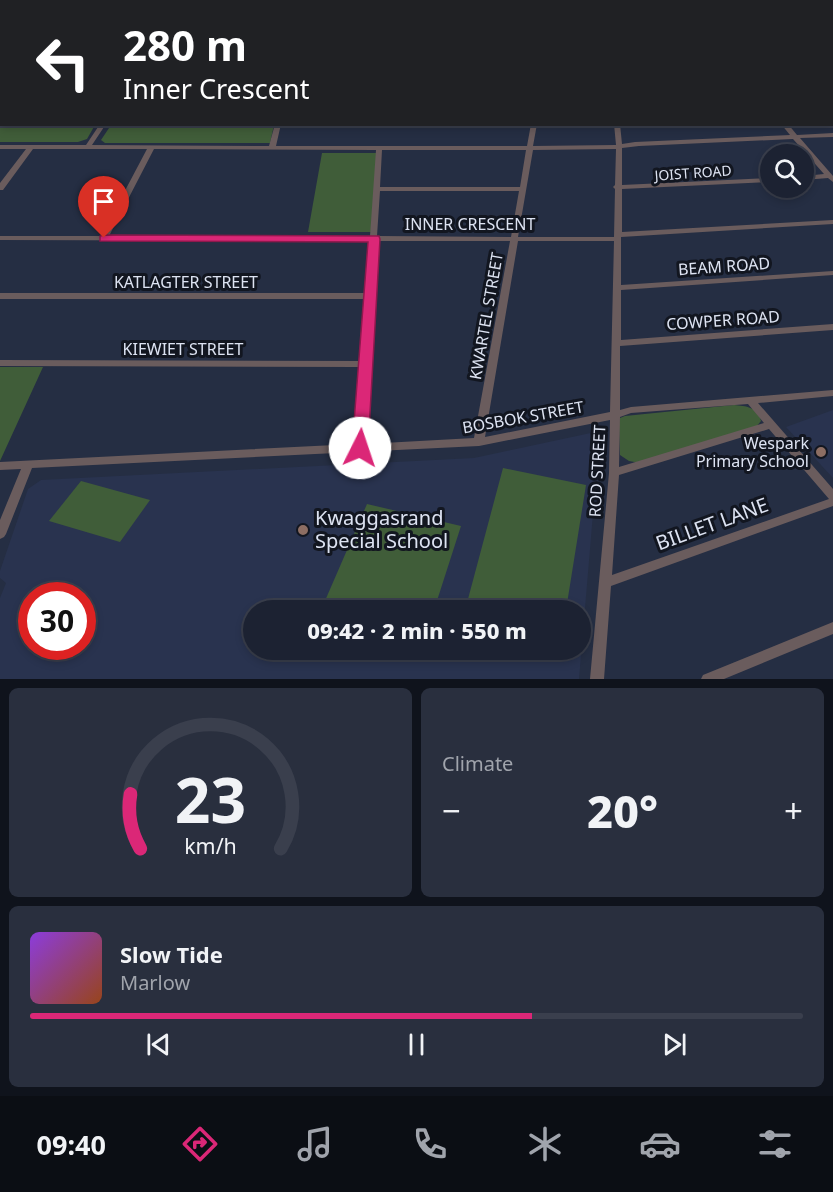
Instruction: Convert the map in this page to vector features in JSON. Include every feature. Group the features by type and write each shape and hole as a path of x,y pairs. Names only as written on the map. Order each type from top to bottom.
{"street":[{"path":"88,147 102,126"},
{"path":"272,147 277,126"},
{"name":"KWARTEL STREET","path":"479,442 534,126"},
{"name":"ROD STREET","path":"597,679 614,473 617,126"},
{"path":"786,126 831,178"},
{"path":"0,147 531,148 833,135"},
{"path":"0,189 31,147"},
{"path":"360,448 380,147"},
{"path":"104,238 151,148"},
{"path":"814,177 831,178"},
{"name":"JOIST ROAD","path":"617,187 760,180"},
{"path":"376,189 523,189"},
{"name":"INNER CRESCENT","path":"0,238 515,239 617,237 833,222"},
{"name":"BEAM ROAD","path":"616,288 833,273"},
{"name":"KATLAGTER STREET","path":"0,297 371,296"},
{"name":"COWPER ROAD","path":"615,343 833,327"},
{"name":"KIEWIET STREET","path":"0,363 366,364"},
{"name":"BOSBOK STREET","path":"0,466 479,442 631,410 833,393"},
{"path":"750,400 769,425 833,496"},
{"path":"614,473 769,425"},
{"path":"0,534 28,465"},
{"name":"BILLET LANE","path":"604,583 833,502"},
{"path":"708,679 833,628"}],"shaded area":[{"name":"Wespark Primary School","path":"833,410 833,478 786,427"},
{"name":"Kwaggasrand Special School","path":"600,431 586,600 243,600 243,660 581,660 579,679 0,679 0,598 6,583 0,578 0,571 28,489 41,480 474,458"}],"green space":[{"path":"0,126 94,126 87,139 78,142 0,142"},
{"path":"110,126 274,126 270,143 105,143 101,140"},
{"path":"322,153 377,153 371,232 308,232"},
{"path":"0,367 43,367 0,461"},
{"path":"734,405 754,410 761,421 756,427 640,463 629,461 620,455 620,418"},
{"path":"503,468 586,485 568,600 468,599"},
{"path":"81,481 150,500 120,542 49,521"},
{"path":"367,504 461,526 437,600 325,600"}],"place":[{"name":"Wespark Primary School","path":"821,452"},
{"name":"Kwaggasrand Special School","path":"303,530"}],"route":[{"path":"104,238 375,239 360,448"}]}
